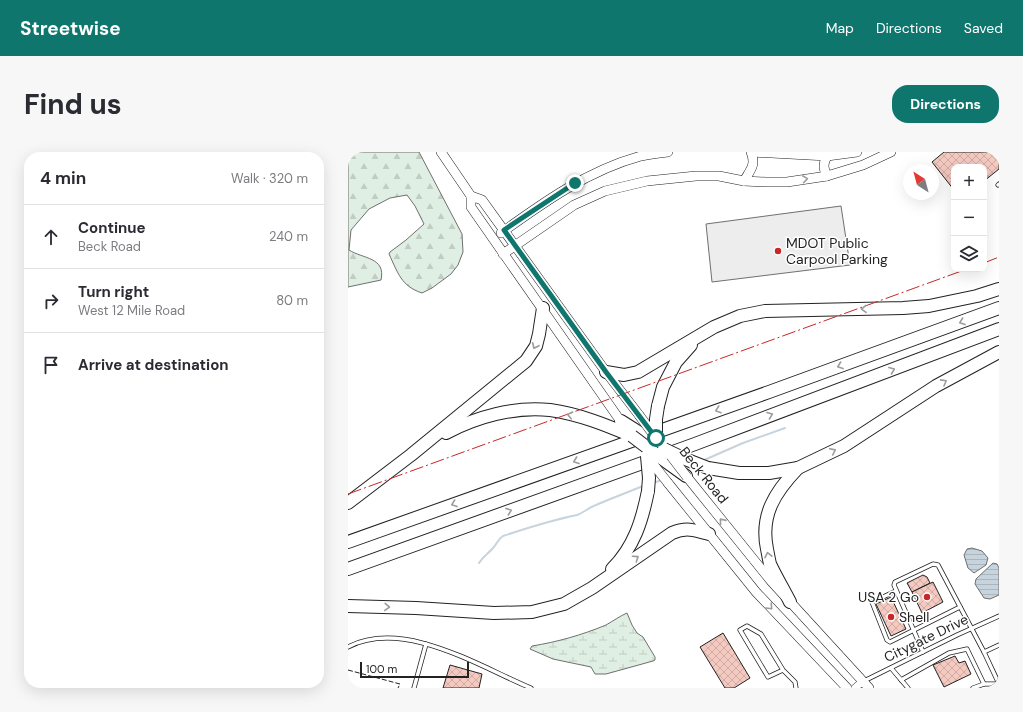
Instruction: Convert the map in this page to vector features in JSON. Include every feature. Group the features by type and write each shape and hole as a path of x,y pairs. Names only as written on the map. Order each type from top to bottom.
{"highway":[{"path":"606,372 624,375 638,372 714,327 740,316 764,311 896,309 929,306 977,296 999,289"},
{"path":"348,503 411,455 526,361 536,346 543,308"},
{"path":"348,542 776,390 999,308"},
{"path":"668,483 660,447 656,419 663,387 676,362 692,344 714,327"},
{"path":"348,569 694,444 999,329"},
{"path":"411,455 436,438 484,416 518,410 549,410 577,416 608,426 642,443 660,447 708,468 739,473 769,473 798,468 844,446 936,386 999,352"},
{"path":"592,588 617,564 633,542 644,513 649,478 642,443 639,415"},
{"path":"621,421 642,443"},
{"path":"660,447 686,477"},
{"path":"790,602 770,564 765,541 765,522 777,493 798,468"},
{"path":"348,606 416,608 494,613 532,612 564,604 592,588 676,532 686,529 709,534"}],"main road":[{"path":"441,152 471,196 471,207 621,421"},
{"path":"493,238 575,183 599,172 642,156 668,152"},
{"path":"744,181 754,164 751,152 827,156 857,152"},
{"path":"504,254 574,205 605,191 647,181 696,176 719,176 744,181 788,182 827,176 863,165 891,152"},
{"path":"827,156 824,162 824,168 827,176"},
{"path":"471,196 482,200 606,372 639,415 660,447"},
{"path":"642,443 668,483 756,592 847,688"},
{"name":"Beck Road","path":"686,477 771,581 866,685"}],"street":[{"path":"855,688 866,685"}],"lane":[{"path":"923,652 894,585 895,582 933,564 936,564 984,652 999,684 984,684 973,688"},
{"path":"896,591 872,602 887,640 890,642 960,607"},
{"name":"Citygate Drive","path":"866,685 891,668 999,616"},
{"path":"783,670 768,677 740,630 747,626 761,634 783,670 795,682 796,688"},
{"path":"348,647 355,644 383,639 404,640 426,644 445,650 531,688"},
{"path":"414,688 426,644"},
{"path":"984,652 999,645"},
{"path":"901,680 949,653 967,649 984,684"},
{"path":"891,668 908,688"}],"green space":[{"path":"348,152 419,152 462,234 463,252 458,265 451,274 432,288 422,293 409,287 401,278 389,254 424,224 415,206 407,195 390,198 369,209 351,230 349,250 377,263 382,272 381,280 348,287"},
{"path":"627,613 632,625 637,633 643,637 655,657 655,660 606,674 595,674 591,667 553,659 530,649 532,646 569,638 597,629"}],"shaded area":[{"name":"MDOT Public Carpool Parking","path":"841,206 850,265 712,282 706,224"},
{"path":"972,548 982,551 988,558 986,565 974,573 968,568 964,555 967,549"},
{"path":"993,563 997,564 999,568 999,595 990,599 984,598 975,584 976,579"}],"building":[{"path":"944,152 999,152 999,169 987,179 987,164 951,164 951,186 939,171 939,164 934,164 932,162"},
{"path":"923,575 927,577 930,583 912,592 907,583"},
{"name":"USA 2 Go","path":"933,582 943,602 922,613 912,592"},
{"name":"Shell","path":"891,597 906,629 891,636 876,604"},
{"path":"723,633 750,678 734,688 725,688 700,647"},
{"path":"955,656 959,663 965,661 971,674 944,687 933,665"},
{"path":"450,665 482,674 479,688 443,688"}],"waterway":[{"path":"702,461 743,443 785,428"},
{"path":"653,483 662,480"},
{"path":"479,563 503,536 540,524 577,515 594,506 645,485"}],"fence":[{"path":"348,670 400,684 398,688"}],"power":[{"path":"987,262 999,257"},
{"path":"348,494 959,272"}],"place":[{"name":"MDOT Public Carpool Parking","path":"778,251"},
{"name":"USA 2 Go","path":"927,597"},
{"name":"Shell","path":"891,617"}],"route":[{"path":"575,183 504,230 606,372 656,438"}]}
